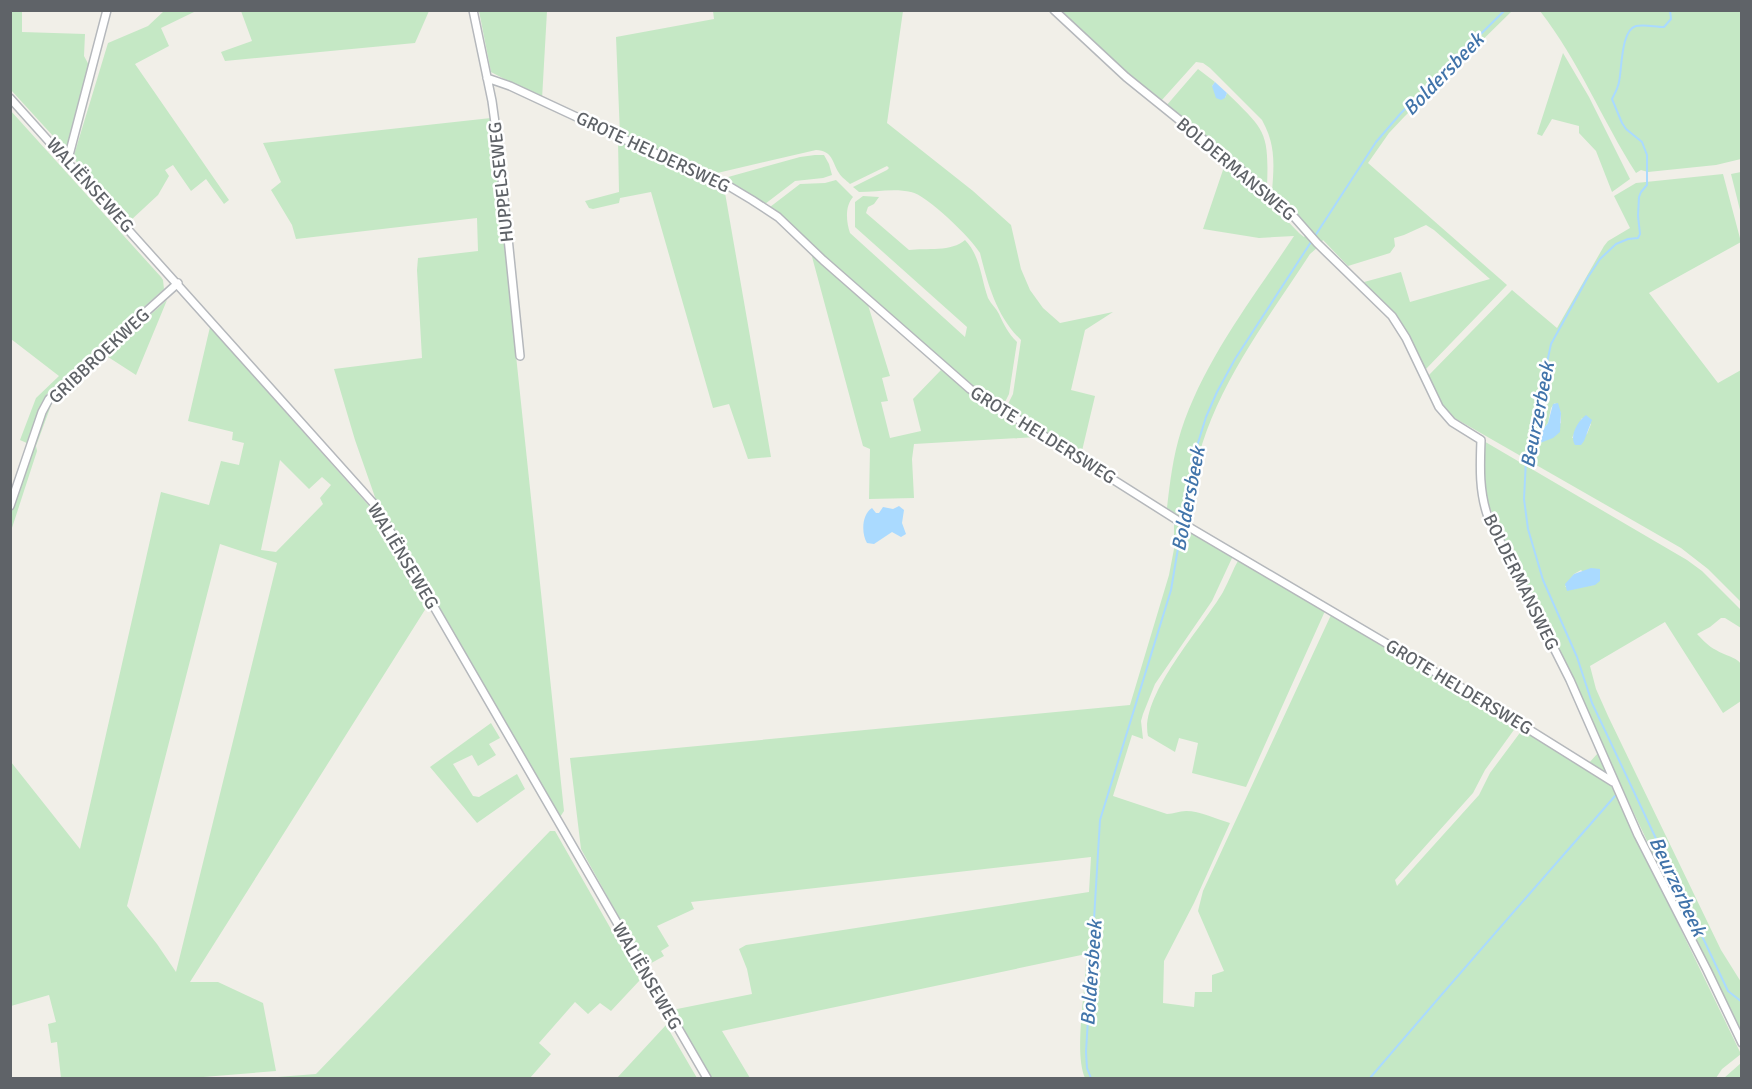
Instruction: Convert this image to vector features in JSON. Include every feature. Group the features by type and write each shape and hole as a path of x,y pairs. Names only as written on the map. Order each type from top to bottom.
{"street":[{"path":"68,159 107,10"},
{"name":"HUPPELSEWEG","path":"472,10 487,78 500,159 520,356"},
{"name":"BOLDERMANSWEG","path":"1054,10 1160,105 1240,169 1295,218 1309,235 1392,316 1406,339 1439,407 1452,422 1481,440 1480,483 1482,501 1488,517 1570,680 1613,782 1742,1043"},
{"name":"GROTE HELDERSWEG","path":"487,78 510,86 722,182 752,200 778,217 823,260 970,389 1178,520 1474,695 1613,782"},
{"name":"WALIËNSEWEG","path":"10,98 68,159 375,505 707,1078"},
{"name":"GRIBBROEKWEG","path":"10,507 42,412 49,399 178,283"}],"green space":[{"path":"241,10 429,11 415,43 225,61 221,52 252,41"},
{"path":"11,11 22,11 22,32 85,34 84,56 90,67 67,148 64,148 11,90"},
{"path":"164,11 194,12 161,28 169,46 135,64 229,200 224,204 206,179 191,191 173,165 165,170 169,176 158,195 130,221 75,160 74,155 108,43 148,26"},
{"path":"479,11 547,11 542,99 491,72"},
{"path":"713,11 903,11 887,123 973,191 1011,225 1021,269 1030,290 1043,308 1060,323 1113,312 1085,330 1071,390 1095,396 1081,455 1005,410 1013,394 1021,340 1000,311 990,289 980,253 975,246 948,218 918,195 898,190 859,192 853,187 887,170 889,168 887,166 850,184 840,174 826,152 816,150 713,174 620,135 616,37 714,19"},
{"path":"1059,11 1512,11 1405,116 1389,133 1368,163 1507,285 1425,370 1400,322 1364,282 1401,272 1410,302 1490,279 1426,225 1394,238 1395,246 1390,253 1348,266 1323,240 1321,243 1272,192 1272,147 1267,129 1262,120 1210,68 1203,63 1196,62 1161,101"},
{"path":"1540,11 1741,11 1741,159 1716,165 1648,172 1641,170 1636,173 1579,70"},
{"path":"1563,53 1589,97 1630,179 1612,192 1596,151 1579,133 1579,126 1552,119 1542,136 1537,134"},
{"path":"1198,69 1215,82 1212,86 1225,98 1227,93 1257,125 1266,143 1267,188 1166,106"},
{"path":"10,110 161,277 164,289 46,395 29,444 20,440 36,398 59,376 11,339"},
{"path":"491,118 564,811 560,817 376,500 334,369 422,358 418,258 478,251 477,218 296,239 292,225 271,190 281,182 263,143"},
{"path":"618,141 724,187 771,457 748,459 729,404 713,408 651,192 620,198 619,203 593,209 589,208 585,201 619,192"},
{"path":"824,155 832,175 795,181 765,204 721,179 800,157"},
{"path":"1225,164 1270,203 1299,233 1304,237 1306,235 1318,247 1310,254 1268,317 1229,382 1212,416 1200,452 1193,488 1191,526 1177,518 1178,515 1167,508 1174,459 1181,431 1216,354 1294,236 1259,238 1203,229"},
{"path":"1742,172 1741,214 1731,174"},
{"path":"1723,174 1741,242 1649,293 1718,383 1741,370 1741,602 1708,569 1681,548 1451,416 1440,403 1428,376 1512,290 1557,328 1604,246 1608,241 1630,228 1614,196 1636,183","holes":["1555,403 1561,413 1561,423 1536,438 1548,423 1551,408","1582,418 1591,424 1587,434 1572,438"]},
{"path":"836,180 853,197 847,214 850,233 965,337 967,327 855,227 855,202 863,196 879,197 874,204 868,207 866,213 909,250 946,248 965,240 970,246 977,260 988,298 1017,342 1009,394 1002,408 978,392 770,207 800,184"},
{"path":"811,253 868,305 890,376 882,378 888,401 881,402 890,438 921,431 913,399 941,370 994,411 1036,437 914,444 912,459 914,498 869,499 870,449 863,446"},
{"path":"167,300 136,375 105,355"},
{"path":"210,327 370,507 428,605 190,982 218,982 263,1003 276,1071 191,1078 61,1078 57,1042 51,1043 48,1024 56,1022 49,995 11,1006 11,762 80,849 161,492 209,505 221,461 239,465 244,443 232,440 233,432 188,421","holes":["280,460 309,489 322,477 331,485 320,498 323,504 276,552 261,550","220,544 277,563 176,972 127,906"]},
{"path":"53,400 36,446 37,451 11,531 11,514 45,410"},
{"path":"1482,440 1687,560 1702,571 1741,610 1741,628 1721,618 1697,634 1711,647 1736,659 1741,664 1741,701 1723,713 1665,622 1590,666 1596,689 1608,716 1721,950 1741,982 1741,1040 1488,504","holes":["1581,570 1595,585 1565,587 1574,574"]},
{"path":"1174,520 1233,555 1212,601 1155,684 1141,721 1143,739 1132,735 1113,796 1167,814 1191,811 1230,823 1194,903 1164,961 1163,1003 1194,1007 1195,992 1212,992 1212,975 1224,971 1198,911 1203,891 1331,615 1516,727 1485,770 1473,793 1395,880 1397,886 1479,795 1490,773 1522,730 1611,785 1741,1054 1722,1069 1716,1078 1085,1078 1080,1051 1080,1035 1086,954 722,1031 750,1078 711,1078 672,1010 752,994 747,969 739,949 746,945 1089,892 1091,857 691,902 694,909 657,926 669,946 661,951 664,956 646,966 581,849 570,758 1130,705 1169,575 1174,549"},
{"path":"1239,559 1325,611 1246,787 1192,773 1198,743 1179,738 1175,752 1148,736 1148,720 1162,682 1223,592"},
{"path":"491,723 500,738 489,744 496,755 478,766 472,755 453,764 473,796 479,797 517,774 525,789 477,823 430,767"},
{"path":"1598,753 1609,776 1588,764"},
{"path":"550,831 555,831 640,980 611,1011 600,1003 588,1014 575,1002 539,1043 551,1054 530,1078 265,1078 316,1074"},
{"path":"666,1025 697,1078 617,1078"},
{"path":"1741,1063 1741,1078 1724,1078"}],"water":[{"path":"1215,82 1227,93 1221,100 1216,98 1212,86"},
{"path":"1558,403 1561,413 1560,432 1553,438 1540,443 1536,438 1548,423 1553,404"},
{"path":"1586,415 1592,420 1584,441 1581,445 1575,445 1573,437 1575,429"},
{"path":"899,506 904,510 902,523 906,534 901,537 892,532 874,544 867,543 864,524 869,511 872,508 879,513 883,507 893,509"},
{"path":"1591,568 1600,569 1600,581 1595,585 1567,591 1565,584 1574,574"}],"waterway":[{"name":"Boldersbeek","path":"1091,1078 1087,1068 1086,1052 1100,820 1171,590 1193,459 1206,417 1235,359 1376,142 1401,113 1505,10"},
{"name":"Beurzerbeek","path":"1670,10 1671,19 1664,27 1636,26 1627,34 1619,84 1612,99 1622,123 1642,142 1647,155 1647,185 1639,197 1640,234 1638,238 1616,244 1600,259 1551,344 1526,460 1524,499 1528,529 1543,580 1577,657 1592,703 1728,991 1742,1002"},
{"path":"1370,1078 1615,796"}]}
